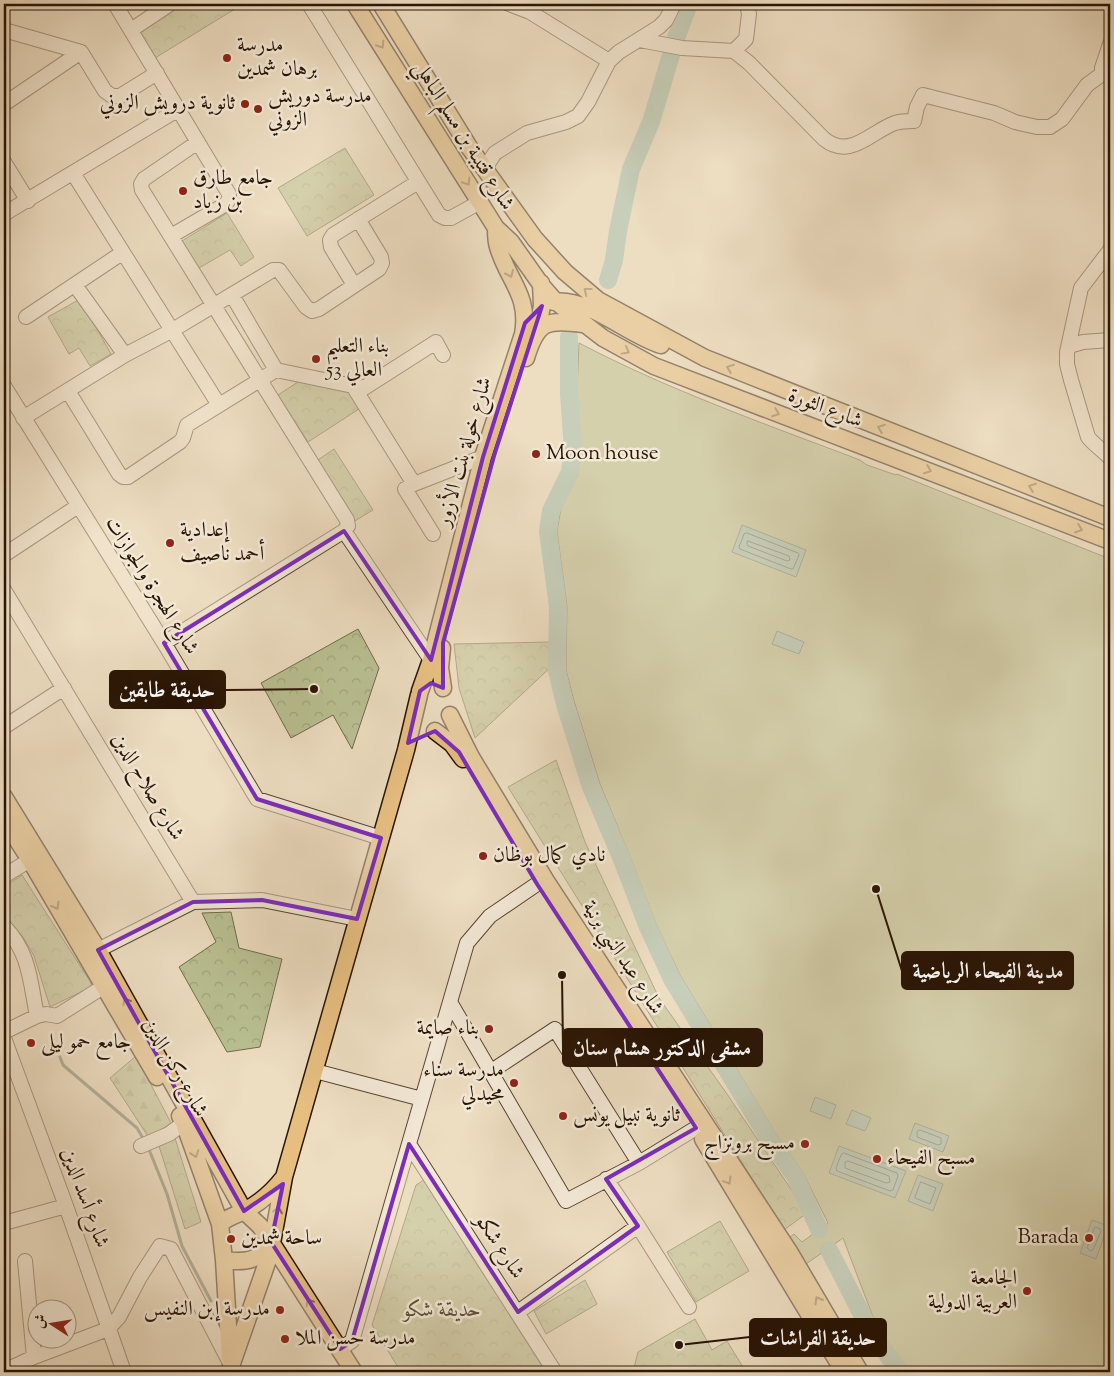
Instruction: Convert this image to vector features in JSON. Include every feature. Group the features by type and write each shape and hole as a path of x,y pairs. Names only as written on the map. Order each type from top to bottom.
{"main road":[{"name":"شارع قتيبة بن مسلم الباهلي","path":"355,4 496,228 511,242 542,286"},
{"name":"شارع قتيبة بن مسلم الباهلي","path":"381,4 450,117 484,168 535,239 565,272"},
{"path":"450,117 467,153 533,258 549,303"},
{"name":"شارع خولة بنت الأزور","path":"443,688 440,661 443,643 494,456 531,342 531,328 522,300 501,256 497,244 496,228"},
{"name":"شارع الثورة","path":"565,272 598,300 705,358 1109,514"},
{"path":"531,328 549,303 564,301 582,305 640,337 705,358"},
{"name":"شارع الثورة","path":"549,303 585,324 603,338 654,366 1110,541"},
{"path":"531,328 559,321 585,324"},
{"name":"شارع خولة بنت الأزور","path":"230,1368 270,1254 284,1177 406,750 420,693 431,660 483,457 523,334 531,328"},
{"path":"406,750 418,738 448,724 450,715 447,695 440,685 431,683 426,685 420,693 420,720 423,725 433,730"},
{"name":"شارع عبد النبي برنية","path":"450,715 471,757 546,881 790,1253 860,1372"},
{"name":"شارع عبد النبي برنية","path":"433,730 448,741 458,752 537,884 696,1128 844,1372"},
{"name":"شارع ركن الدين","path":"4,797 98,950 244,1211"},
{"name":"شارع ركن الدين","path":"4,819 184,1123 220,1224 230,1368"},
{"path":"220,1224 234,1214 244,1211 268,1194 284,1177"},
{"path":"244,1211 260,1226 271,1242 354,1372"},
{"path":"224,1260 235,1261 255,1258 264,1252 271,1242"}],"street":[{"path":"115,4 229,194 226,204 171,236"},
{"path":"131,30 170,4"},
{"path":"309,4 439,215 451,218 480,202"},
{"path":"509,4 530,12 609,61"},
{"path":"484,168 495,153 527,133 566,122 578,116 588,102 609,61 619,52 659,27 666,20 674,4"},
{"path":"734,51 746,39 749,14 747,4"},
{"path":"4,30 81,52 105,91 112,96 120,96 157,73"},
{"path":"640,40 682,48 734,51 749,63 824,139 838,147 846,147 861,142 895,123 914,121 917,107 923,95 994,113 1015,122 1050,127 1062,119 1087,85 1106,76 1102,68 1110,44"},
{"path":"4,104 81,52"},
{"path":"4,214 179,109"},
{"path":"164,643 344,531 348,526 347,520 142,190 141,184 144,179 198,142"},
{"path":"4,162 28,201"},
{"path":"73,173 219,405"},
{"path":"354,285 331,247 330,240 333,235 418,182"},
{"path":"23,418 125,355 171,331 273,270 279,270 306,307 312,311 318,309 379,269 382,263 381,257 358,219"},
{"path":"1110,250 1081,288 1067,364 1088,437 1093,444 1102,449 1110,458"},
{"path":"26,317 122,253"},
{"path":"75,285 125,355"},
{"path":"232,295 276,370"},
{"path":"1069,346 1083,342 1110,340"},
{"path":"68,391 119,474 123,477 128,477 180,442 187,424 276,370 364,388 436,342 443,355"},
{"name":"شارع الهجرة والجوازات","path":"4,386 164,643 257,799 381,838"},
{"path":"353,386 414,484"},
{"path":"433,534 405,489 483,457"},
{"path":"4,555 78,506"},
{"path":"344,531 431,660"},
{"name":"شارع صلاح الدين","path":"4,590 193,902"},
{"path":"4,727 64,688"},
{"path":"4,876 30,860"},
{"path":"340,1349 352,1341 467,943 490,916 537,884"},
{"path":"98,950 193,902 262,900 357,919"},
{"path":"4,926 15,938 26,960 42,1015"},
{"path":"4,1032 42,1015 56,1016 103,987"},
{"path":"450,1002 566,1201 639,1163 696,1128"},
{"path":"490,1072 555,1029 639,1163"},
{"name":"شارع أسد الدين","path":"4,1038 8,1066 66,1206 124,1372"},
{"path":"315,1071 422,1099"},
{"path":"141,1146 169,1134 184,1123"},
{"name":"شارع شكو","path":"409,1144 555,1372"},
{"path":"606,1179 689,1307"},
{"path":"4,1223 66,1206"},
{"path":"518,1312 638,1226"},
{"path":"4,1371 34,1357 108,1329 119,1317 140,1277 160,1246 171,1249 230,1368"},
{"path":"25,1261 34,1357"}],"highlighted area":[{"path":"542,306 494,456 443,643 443,688 431,683 420,691 408,743 435,731 459,752 537,884 696,1128 606,1179 638,1226 518,1312 409,1144 352,1341 340,1349 271,1242 283,1184 244,1211 98,950 193,902 262,900 357,919 381,838 257,799 164,643 344,531 431,660 483,457 525,323"}],"green space":[{"path":"175,4 243,4 155,58 137,29"},
{"path":"345,148 374,195 307,236 278,188"},
{"path":"227,213 254,257 241,266 230,250 199,268 182,241"},
{"path":"80,299 111,354 90,366 79,348 69,354 48,317"},
{"path":"579,343 648,376 718,406 860,460 867,465 897,474 1110,559 1110,1372 909,1372 878,1330 843,1238 806,1264 790,1237 794,1234 802,1242 828,1223 802,1171 776,1134 680,975 656,924 600,784 566,670 567,607 557,531 567,489 578,475 577,392"},
{"path":"301,380 353,393 359,409 308,442 278,395"},
{"path":"334,449 373,510 353,522 315,462"},
{"path":"358,629 379,668 352,749 333,715 291,738 261,683"},
{"path":"551,642 553,665 475,738 459,688 454,644"},
{"path":"556,760 585,842 659,998 727,1094 807,1213 784,1230 508,787"},
{"path":"22,875 93,986 50,1007 34,956 23,937 4,915 4,887"},
{"path":"231,912 239,948 282,959 260,1047 227,1052 179,967 216,942 202,913"},
{"path":"136,1056 171,1123 149,1138 110,1078"},
{"path":"175,1138 201,1222 185,1229 159,1146"},
{"name":"حديقة شكو","path":"427,1178 552,1372 401,1372 372,1325 416,1185"},
{"path":"720,1221 749,1271 696,1302 667,1252"},
{"path":"585,1280 597,1304 546,1334 534,1311"},
{"path":"695,1319 712,1350 727,1341 746,1372 633,1372 638,1352"}],"water":[{"path":"742,525 806,550 796,577 732,552"},
{"path":"777,631 804,642 799,654 772,644"},
{"path":"815,1097 836,1105 831,1119 810,1111"},
{"path":"852,1110 871,1118 865,1131 846,1124"},
{"path":"915,1123 949,1136 943,1152 909,1139"},
{"path":"839,1146 906,1171 895,1198 829,1173"},
{"path":"918,1175 943,1184 933,1211 908,1201"},
{"path":"1092,1220 1108,1226 1096,1259 1080,1253"}],"waterway":[{"path":"608,280 614,260 631,169 651,122 676,38 689,4"},
{"path":"569,337 569,393 573,450 570,472 551,511 548,531 558,607 557,671 565,704 591,787 648,927 672,979 769,1139 795,1176 819,1229"},
{"path":"60,1057 63,1065 137,1128 144,1140"},
{"path":"148,1147 167,1194 182,1246 211,1301"},
{"path":"829,1250 872,1334 900,1372"}],"place":[{"name":"مدرسة برهان شمدين","path":"227,58"},
{"name":"ثانوية درويش الزوني","path":"245,104"},
{"name":"مدرسة دوريش الزوني","path":"258,109"},
{"name":"جامع طارق بن زياد","path":"183,191"},
{"name":"بناء التعليم العالي 53","path":"316,359"},
{"name":"Moon house","path":"536,454"},
{"name":"إعدادية أحمد ناصيف","path":"170,543"},
{"name":"حديقة طابقين","path":"314,689"},
{"name":"نادي كمال بوظان","path":"483,856"},
{"name":"مدينة الفيحاء الرياضية","path":"876,889"},
{"name":"مشفى الدكتور هشام سنان","path":"562,975"},
{"name":"بناء صايمة","path":"489,1029"},
{"name":"جامع حمو ليلى","path":"31,1043"},
{"name":"مدرسة سناء محيدلي","path":"514,1083"},
{"name":"ثانوية نبيل يونس","path":"563,1116"},
{"name":"مسبح برونزاج","path":"805,1144"},
{"name":"مسبح الفيحاء","path":"877,1159"},
{"name":"Barada","path":"1089,1238"},
{"name":"ساحة شمدين","path":"231,1239"},
{"name":"الجامعة العربية الدولية","path":"1027,1291"},
{"name":"مدرسة إبن النفيس","path":"280,1310"},
{"name":"مدرسة حسن الملا","path":"285,1339"},
{"name":"حديقة الفراشات","path":"679,1345"}]}
